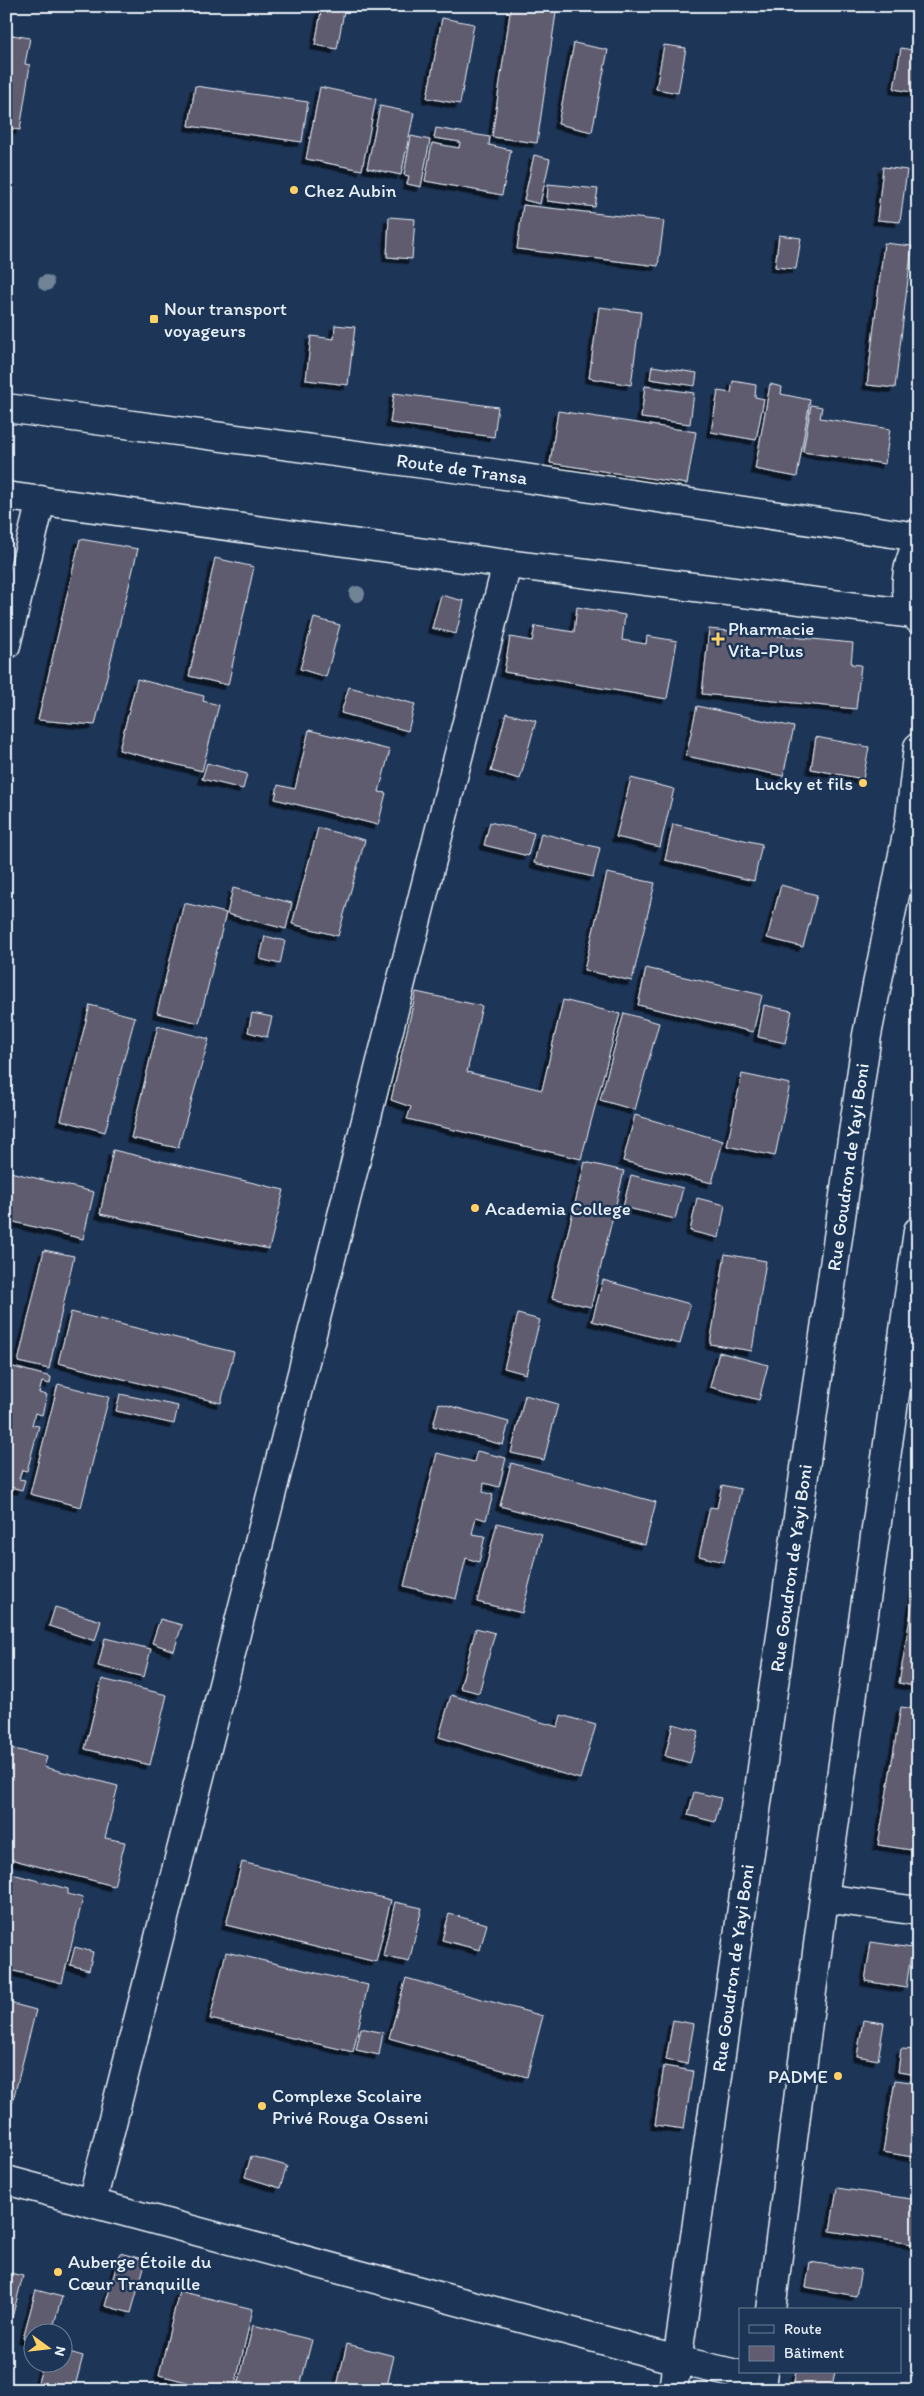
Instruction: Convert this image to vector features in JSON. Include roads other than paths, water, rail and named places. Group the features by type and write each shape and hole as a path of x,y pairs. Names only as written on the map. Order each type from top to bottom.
{"street":[{"name":"Route de Transa","path":"6,408 491,473 918,537"},
{"path":"6,496 507,564 916,616 906,588 908,561 918,542"},
{"path":"6,645 41,500"},
{"path":"92,2202 507,564"},
{"name":"Rue Goudron de Yayi Boni","path":"673,2390 867,1035 910,819 918,747"},
{"path":"771,2308 824,1898 918,1231"},
{"path":"824,1898 918,1911"},
{"path":"6,2180 761,2381"}],"place":[{"name":"Chez Aubin","path":"294,190"},
{"name":"Nour transport voyageurs","path":"154,319"},
{"name":"Pharmacie Vita-Plus","path":"718,639"},
{"name":"Lucky et fils","path":"863,783"},
{"name":"Academia College","path":"475,1208"},
{"name":"PADME","path":"838,2076"},
{"name":"Complexe Scolaire Privé Rouga Osseni","path":"262,2106"},
{"name":"Auberge Étoile du Cœur Tranquille","path":"58,2272"}]}
